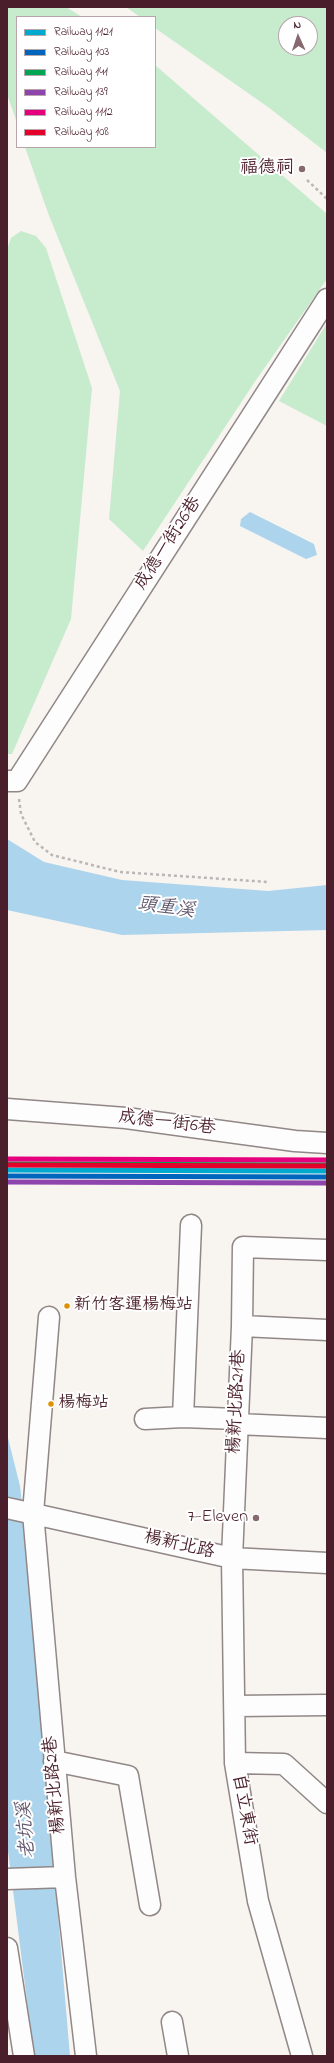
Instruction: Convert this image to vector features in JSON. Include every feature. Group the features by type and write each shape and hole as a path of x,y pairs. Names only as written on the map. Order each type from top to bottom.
{"street":[{"name":"成德一街26巷","path":"12,781 327,298"},
{"name":"成德一街6巷","path":"7,1109 126,1118 295,1141 327,1143"},
{"path":"183,1417 191,1225"},
{"name":"楊新北路21巷","path":"232,1558 242,1326 243,1247 327,1250"},
{"name":"楊新北路2巷","path":"49,1317 32,1513 54,1761 59,1877 86,2056"},
{"path":"242,1326 327,1330"},
{"path":"145,1419 183,1417 327,1428"},
{"name":"楊新北路","path":"7,1508 232,1558 327,1563"},
{"name":"自立東街","path":"232,1558 235,1763 258,1901 302,2056"},
{"path":"235,1706 327,1705"},
{"path":"54,1761 128,1776 150,1905"},
{"path":"235,1763 284,1764 327,1803"},
{"path":"7,1879 59,1877"},
{"path":"7,1948 11,1992 24,2056"},
{"path":"172,2022 178,2056"}],"path":[{"path":"307,180 327,199"},
{"path":"12,781 21,814 35,842 52,855 120,872 268,882"}],"green space":[{"path":"7,7 66,7 80,16 16,16 16,120 7,94"},
{"path":"126,7 327,7 327,153 268,107 156,29 156,16 139,16"},
{"path":"156,66 327,214 327,279 256,380 143,551 109,519 120,391 48,213 25,148 156,148"},
{"path":"21,231 36,236 46,248 92,388 71,619 12,754 7,754 7,249 11,238"},
{"path":"327,323 327,426 279,401"}],"water":[{"path":"250,512 314,544 317,555 306,559 240,526 241,519"},
{"name":"頭重溪","path":"7,839 44,862 122,880 268,891 327,885 327,930 122,935 7,910"},
{"name":"老坑溪","path":"7,1434 20,1486 26,1539 70,2056 34,2056 7,1843"}],"rail line":[{"name":"1112","path":"7,1159 327,1160"},
{"name":"141","path":"7,1164 327,1165"},
{"name":"108","path":"7,1165 327,1166"},
{"name":"1121","path":"7,1170 327,1171"},
{"name":"103","path":"7,1176 327,1177"},
{"name":"139","path":"7,1182 327,1183"}],"place":[{"name":"福德祠","path":"302,169"},
{"name":"新竹客運楊梅站","path":"67,1306"},
{"name":"楊梅站","path":"51,1404"},
{"name":"7-Eleven","path":"256,1518"}]}
